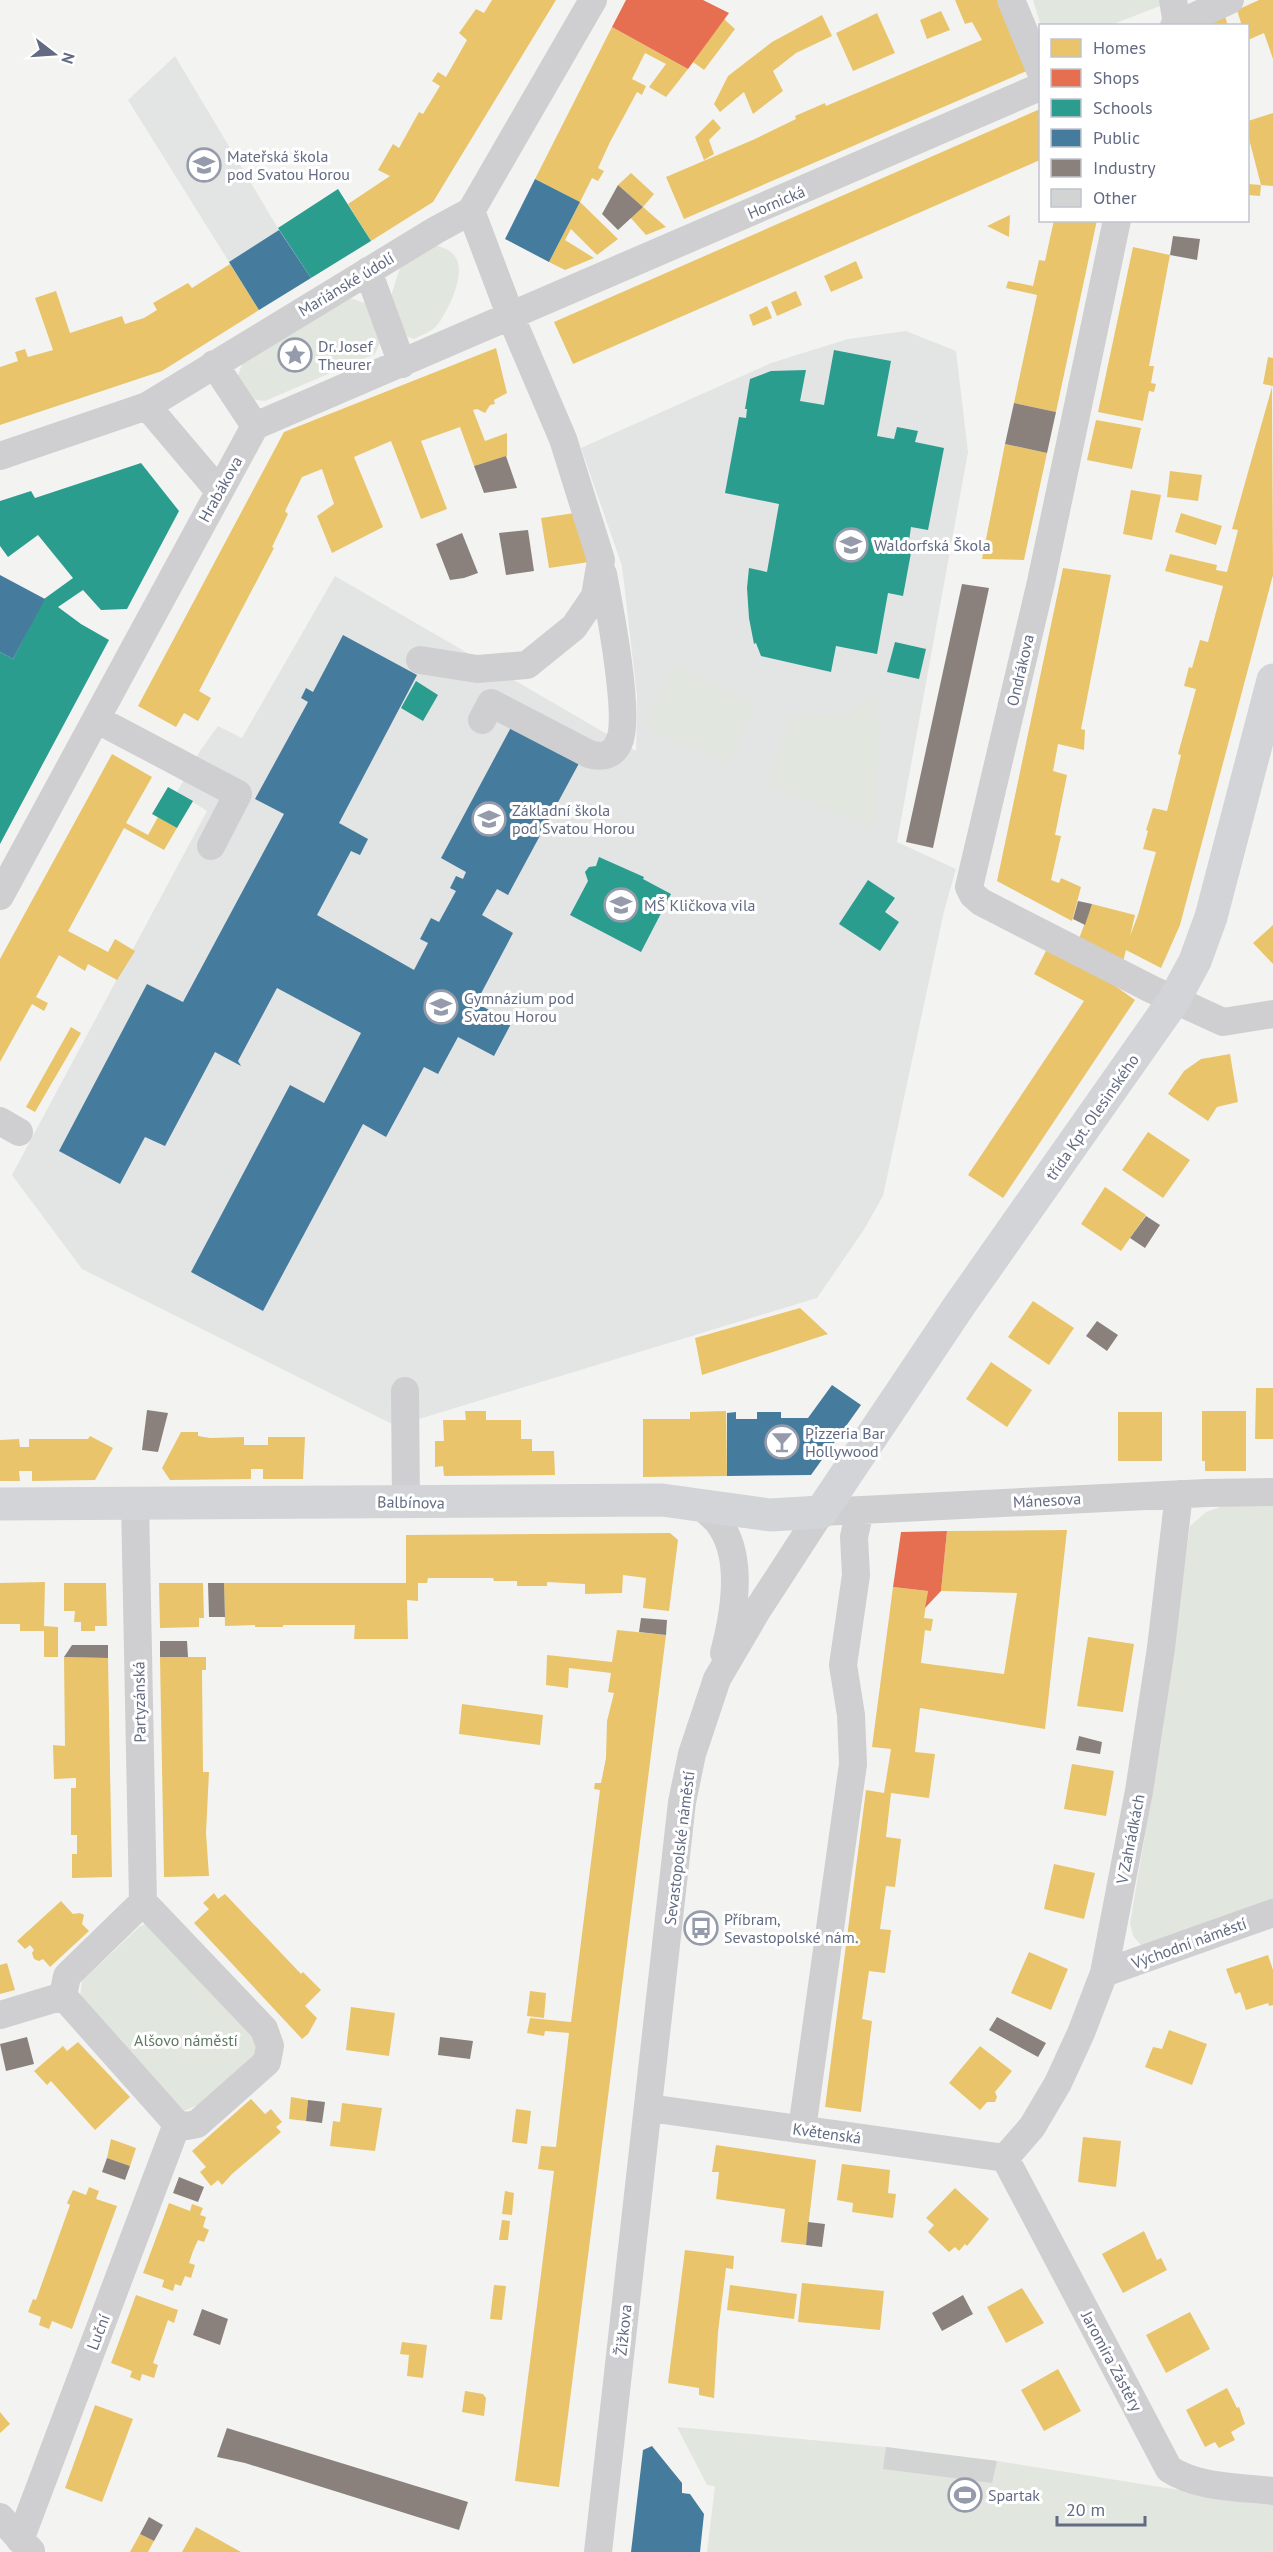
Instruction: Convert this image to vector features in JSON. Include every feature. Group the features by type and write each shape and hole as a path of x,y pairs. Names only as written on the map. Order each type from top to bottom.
{"main road":[{"name":"třída Kpt. Olesinského","path":"821,1512 959,1306 1174,1000 1195,960 1211,917 1273,680"},
{"name":"Balbínova","path":"0,1504 662,1500 697,1503 770,1515 821,1512"}],"street":[{"path":"482,720 491,703 589,754 603,757 613,751 620,741 622,728 617,652 601,560 563,440 511,317 471,212 593,0"},
{"path":"1011,0 1039,65"},
{"path":"1175,17 1230,0"},
{"name":"Hornická","path":"511,317 1039,88"},
{"name":"Mariánské údolí","path":"0,456 147,406 368,271 471,212"},
{"name":"Ondrákova","path":"1117,222 1041,582 969,887 973,895 981,902 1174,1000"},
{"path":"368,271 402,364"},
{"path":"214,364 255,426 511,317"},
{"path":"147,406 219,491"},
{"name":"Hrabákova","path":"0,897 255,426"},
{"path":"420,660 477,669 527,664 574,627 595,596 601,560"},
{"path":"96,718 238,794 212,846"},
{"path":"1174,1000 1223,1022 1273,1014"},
{"path":"405,1391 406,1501"},
{"name":"Mánesova","path":"821,1512 1179,1494 1273,1492"},
{"name":"V Zahrádkách","path":"1005,2158 1032,2127 1058,2083 1081,2033 1104,1973 1138,1791 1161,1648 1179,1494"},
{"name":"Partyzánská","path":"135,1502 143,1902"},
{"path":"697,1503 717,1522 727,1537 733,1563 732,1613 717,1679"},
{"path":"802,2129 853,1764 851,1715 843,1665 856,1575 854,1537 861,1510"},
{"name":"Sevastopolské náměstí","path":"649,2108 682,1802 692,1754 717,1679 758,1609 821,1512"},
{"path":"143,1902 264,2030 270,2046 267,2062 197,2124 187,2126 177,2124 63,1996 67,1976 143,1902"},
{"name":"Východní náměstí","path":"1104,1973 1273,1913"},
{"path":"0,2015 63,1996"},
{"name":"Květenská","path":"649,2108 1005,2158"},
{"name":"Žižkova","path":"598,2552 649,2108"},
{"name":"Luční","path":"26,2546 177,2124"},
{"name":"Jaromíra Zástěry","path":"1005,2158 1169,2469 1183,2478 1197,2482 1273,2491"},
{"path":"0,2517 26,2546"}],"shaded area":[{"name":"Mateřská škola pod Svatou Horou","path":"175,56 279,230 311,278 259,310 128,100"},
{"path":"906,331 956,351 968,452 897,842 956,869 944,911 883,1196 863,1231 817,1298 396,1426 82,1269 12,1175 207,811 177,792 200,751 218,726 242,738 335,576 636,751 637,696 622,566 581,448 771,363 848,339"}],"green space":[{"path":"1033,0 1159,0 1160,6 1114,24 1040,24"},
{"path":"433,244 454,255 458,262 458,280 452,300 436,327 414,339 403,335 390,299 404,255"},
{"path":"350,298 368,304 382,338 375,354 265,401 251,399 237,379 243,361"},
{"path":"672,666 755,703 728,764 645,727"},
{"path":"869,699 874,700 879,723 874,829 767,783 792,716 815,717 842,714"},
{"path":"1226,1505 1273,1506 1273,1903 1153,1945 1141,1945 1133,1936 1130,1923 1153,1788 1190,1526 1206,1512"},
{"name":"Alšovo náměstí","path":"147,1923 257,2037 255,2054 198,2105 184,2111 80,1997 82,1981 139,1927"},
{"name":"Spartak","path":"677,2427 886,2447 997,2461 1273,2505 1273,2552 707,2552 715,2486 707,2485"}],"building: Homes":[{"path":"492,0 556,0 433,202 371,241 348,204 390,176 378,170 393,144 399,148 419,112 423,114 440,86 432,81 438,72 446,77 467,40 459,33 476,9 484,13"},
{"path":"955,0 998,0 1029,70 684,219 666,177 755,139 796,119 795,116 825,103 826,106 982,40 972,22 965,24"},
{"path":"1259,0 1273,0 1273,59 1264,33 1249,40 1249,24 1241,24 1237,10"},
{"path":"941,11 950,30 927,39 920,20"},
{"path":"877,13 895,53 853,71 836,33"},
{"path":"822,15 832,36 796,53 773,71 783,91 753,114 744,92 720,112 714,104 728,76 772,42"},
{"path":"1225,16 1227,24 1210,24"},
{"path":"724,19 735,29 704,70 693,62"},
{"path":"612,27 688,69 666,97 649,87 666,64 645,53 632,79 646,86 642,95 637,92 610,142 598,168 604,171 598,181 592,178 580,202 535,179"},
{"path":"1039,109 1039,160 573,364 554,322"},
{"path":"1273,113 1273,186 1261,185 1249,139 1249,121"},
{"path":"713,119 721,128 709,140 714,154 704,160 695,137"},
{"path":"631,173 654,194 643,207 618,185"},
{"path":"1249,184 1261,185 1260,196 1249,195"},
{"path":"580,202 618,239 597,255 571,229 565,240 594,258 565,270 549,262"},
{"path":"643,207 666,227 646,235 630,217"},
{"path":"1010,215 1009,237 987,226"},
{"path":"1054,222 1097,222 1056,412 1014,403 1037,295 1006,288 1008,281 1033,286 1039,260 1045,261"},
{"path":"1133,247 1170,255 1149,366 1154,366 1151,383 1156,384 1154,392 1149,391 1143,421 1098,412"},
{"path":"856,261 863,278 831,292 824,276"},
{"path":"230,264 259,310 162,371 0,425 0,367 18,361 15,352 25,349 28,357 53,350 35,298 56,291 70,333 122,316 125,324 144,318 157,310 153,303 188,283 192,288"},
{"path":"796,291 802,305 777,316 771,302"},
{"path":"767,306 772,318 753,326 749,315"},
{"path":"496,348 507,393 494,400 495,404 490,405 485,413 477,409 473,410 485,441 507,433 507,456 474,466 460,427 421,441 447,509 421,519 391,441 354,457 383,527 332,553 317,516 334,504 322,469 302,477 285,511 288,514 272,547 274,548 199,691 211,698 198,721 184,713 176,727 138,706 284,432"},
{"path":"1268,357 1273,358 1273,386 1263,384"},
{"path":"1272,387 1273,575 1180,925 1161,968 1126,950 1122,966 1077,944 1092,904 1135,915 1130,936 1156,852 1143,849 1148,831 1146,830 1153,808 1167,811 1181,755 1178,754 1196,689 1184,686 1189,667 1192,668 1200,640 1208,642 1223,586 1165,571 1170,554 1217,565 1216,570 1227,572 1238,530 1232,529"},
{"path":"1096,420 1141,428 1132,469 1087,460"},
{"path":"1005,444 1047,453 1024,560 982,559"},
{"path":"1170,471 1202,475 1198,501 1167,497"},
{"path":"1131,490 1161,495 1152,540 1123,534"},
{"path":"581,512 589,562 549,568 541,518"},
{"path":"1181,513 1222,526 1216,545 1175,532"},
{"path":"1063,568 1111,575 1081,729 1085,730 1084,750 1058,744 1053,771 1067,775 1055,835 1061,836 1051,880 1059,883 1061,878 1081,887 1072,921 997,881"},
{"path":"112,754 152,777 126,823 148,835 158,817 177,828 164,850 124,828 68,931 108,952 115,939 135,951 117,980 88,964 85,971 59,955 36,997 48,1003 44,1011 32,1004 0,1062 0,959"},
{"path":"1273,925 1273,964 1253,943"},
{"path":"1047,949 1101,976 1135,1000 1003,1198 968,1175 1084,1001 1034,974"},
{"path":"71,1027 81,1033 35,1112 26,1107"},
{"path":"1230,1054 1238,1102 1217,1107 1208,1121 1168,1094 1184,1071 1201,1059"},
{"path":"1148,1132 1190,1160 1163,1198 1122,1170"},
{"path":"1105,1187 1146,1215 1121,1251 1081,1224"},
{"path":"1033,1301 1074,1328 1049,1365 1008,1337"},
{"path":"800,1308 828,1334 702,1375 695,1338"},
{"path":"991,1362 1032,1390 1007,1427 966,1399"},
{"path":"1256,1388 1273,1388 1273,1439 1255,1439"},
{"path":"465,1411 486,1411 486,1420 521,1420 521,1439 532,1439 532,1451 554,1451 555,1475 444,1476 443,1466 435,1467 435,1441 444,1441 443,1420 466,1420"},
{"path":"726,1411 727,1476 643,1477 643,1419 690,1419 690,1412"},
{"path":"1202,1411 1246,1411 1246,1471 1205,1471 1205,1461 1202,1461"},
{"path":"1118,1412 1162,1412 1162,1461 1118,1461"},
{"path":"181,1432 198,1432 198,1436 210,1438 244,1437 244,1445 268,1445 268,1437 305,1437 303,1479 263,1479 263,1469 251,1469 251,1479 170,1480 162,1468"},
{"path":"90,1436 113,1448 95,1480 32,1481 32,1471 19,1471 20,1481 0,1481 0,1440 19,1439 20,1447 29,1447 29,1439 88,1439"},
{"path":"1067,1530 1045,1729 920,1708 915,1752 935,1754 929,1798 891,1793 886,1837 901,1839 895,1887 886,1886 880,1929 891,1930 885,1973 869,1971 862,2019 872,2021 861,2112 825,2107 866,1790 884,1793 891,1749 872,1747 893,1587 928,1591 924,1618 933,1619 931,1631 925,1630 921,1663 1004,1674 1017,1593 941,1591 947,1531"},
{"path":"670,1533 678,1540 669,1611 643,1608 646,1578 623,1575 622,1593 585,1594 585,1584 547,1582 547,1586 517,1586 517,1581 494,1581 493,1578 428,1578 427,1583 418,1583 418,1601 407,1600 408,1639 354,1639 355,1625 225,1626 224,1583 406,1583 406,1535"},
{"path":"45,1582 44,1626 58,1627 58,1657 44,1657 44,1631 20,1631 20,1624 0,1624 0,1583"},
{"path":"64,1583 106,1583 107,1626 95,1626 95,1631 81,1631 81,1622 74,1622 75,1611 64,1611"},
{"path":"159,1583 203,1583 204,1618 199,1618 199,1627 160,1628"},
{"path":"617,1630 666,1635 559,2487 515,2481 554,2171 538,2169 541,2146 556,2147 569,2033 545,2031 544,2036 527,2033 530,2018 571,2022 600,1790 594,1789 595,1783 601,1783 606,1758 607,1721 614,1693 608,1692 611,1673 569,1668 568,1688 546,1685 547,1655 612,1662"},
{"path":"1088,1637 1134,1644 1123,1712 1077,1706"},
{"path":"64,1657 108,1658 112,1877 72,1878 72,1854 77,1854 77,1835 71,1835 71,1788 76,1788 76,1778 54,1779 53,1745 65,1746"},
{"path":"160,1657 206,1657 206,1670 202,1670 203,1772 209,1772 206,1833 209,1876 164,1877"},
{"path":"462,1704 543,1715 540,1745 459,1734"},
{"path":"1072,1764 1114,1771 1106,1816 1064,1809"},
{"path":"1054,1864 1095,1873 1084,1919 1044,1909"},
{"path":"214,1893 218,1899 225,1894 301,1974 303,1972 321,1990 305,2006 317,2018 308,2034 302,2039 194,1923 209,1909 203,1903"},
{"path":"61,1901 73,1914 84,1915 82,1924 89,1931 50,1967 43,1959 39,1961 34,1959 32,1953 34,1950 30,1945 25,1949 17,1941"},
{"path":"1029,1952 1068,1969 1051,2010 1011,1993"},
{"path":"1268,1955 1273,1970 1273,2005 1269,2006 1268,2003 1246,2010 1240,1992 1235,1994 1226,1969"},
{"path":"7,1963 15,1990 0,1994 0,1965"},
{"path":"530,1991 546,1993 544,2018 527,2016"},
{"path":"351,2007 395,2013 389,2056 346,2050"},
{"path":"1169,2030 1207,2044 1192,2085 1145,2067 1153,2047 1162,2049"},
{"path":"78,2042 130,2097 95,2130 51,2081 47,2085 34,2071 63,2046 67,2051"},
{"path":"980,2046 1012,2071 995,2092 997,2097 995,2102 987,2102 980,2110 949,2083"},
{"path":"291,2097 308,2100 306,2121 289,2119"},
{"path":"251,2099 265,2114 271,2109 282,2122 276,2127 281,2132 222,2185 218,2180 211,2186 200,2172 206,2167 192,2151"},
{"path":"342,2103 382,2108 375,2151 330,2146 333,2121 340,2122"},
{"path":"516,2109 531,2111 527,2144 512,2142"},
{"path":"1083,2137 1121,2141 1116,2187 1078,2182"},
{"path":"111,2139 136,2148 130,2166 107,2158"},
{"path":"716,2145 816,2160 806,2245 781,2242 785,2209 716,2199 719,2172 712,2172"},
{"path":"842,2164 890,2170 888,2193 896,2194 893,2218 852,2212 853,2203 837,2200"},
{"path":"89,2187 99,2191 96,2199 117,2206 72,2329 52,2321 49,2329 39,2325 41,2317 28,2312 33,2299 36,2300 70,2205 67,2203 73,2190 86,2195"},
{"path":"955,2188 989,2219 967,2246 965,2244 959,2251 955,2247 949,2252 928,2232 934,2225 926,2218"},
{"path":"505,2191 514,2193 512,2215 502,2214"},
{"path":"169,2203 190,2211 192,2204 203,2208 200,2215 206,2217 203,2227 209,2230 204,2242 198,2240 193,2251 189,2263 195,2265 191,2278 185,2276 181,2286 175,2284 173,2291 162,2287 164,2280 143,2273"},
{"path":"502,2220 510,2221 508,2240 499,2240"},
{"path":"1144,2231 1157,2260 1161,2258 1167,2270 1123,2293 1102,2254"},
{"path":"685,2250 734,2256 733,2269 726,2268 718,2332 714,2398 699,2395 699,2388 668,2383"},
{"path":"802,2283 884,2291 880,2330 798,2322"},
{"path":"494,2285 506,2286 502,2320 490,2319"},
{"path":"730,2285 797,2294 794,2319 727,2310"},
{"path":"1022,2288 1044,2323 1006,2343 987,2307"},
{"path":"136,2295 178,2310 174,2323 168,2320 153,2363 158,2365 154,2378 142,2374 140,2381 130,2377 132,2371 111,2363"},
{"path":"1190,2312 1210,2349 1166,2373 1146,2335"},
{"path":"402,2342 427,2345 423,2378 407,2376 409,2355 400,2354"},
{"path":"1058,2369 1081,2411 1044,2431 1021,2390"},
{"path":"1227,2388 1237,2408 1239,2407 1245,2424 1231,2432 1235,2440 1219,2448 1215,2442 1205,2447 1186,2410"},
{"path":"465,2391 483,2394 486,2398 484,2416 462,2412"},
{"path":"95,2405 133,2419 102,2502 65,2488"},
{"path":"0,2412 10,2424 0,2433"},
{"path":"196,2527 241,2552 182,2552"},
{"path":"140,2534 154,2541 148,2552 130,2552"}],"building: Shops":[{"path":"626,0 703,0 729,13 688,69 612,27"},
{"path":"947,1531 941,1591 925,1608 928,1591 893,1587 901,1532"}],"building: Schools":[{"path":"338,189 371,241 311,278 278,228"},
{"path":"834,350 891,361 877,436 894,439 897,427 918,431 915,442 944,448 928,530 911,527 909,541 913,542 903,596 888,593 877,654 836,646 831,672 761,656 756,643 754,644 749,618 747,588 749,568 767,572 779,504 725,493 739,417 746,418 747,409 745,409 750,379 771,371 806,370 800,401 824,405"},
{"path":"141,463 179,511 127,609 101,610 83,590 58,607 109,640 0,844 0,652 13,659 44,599 73,578 38,535 8,557 0,546 0,501 31,491 35,498"},
{"path":"895,642 926,649 919,679 887,672"},
{"path":"416,681 438,695 423,721 401,708"},
{"path":"168,787 193,801 177,828 152,814"},
{"name":"MŠ Kličkova vila","path":"599,857 644,877 643,879 671,894 641,952 570,915 588,881 585,872 589,867 596,866"},
{"path":"868,880 895,898 885,912 899,922 880,951 839,924"}],"building: Public":[{"path":"535,179 580,202 549,262 505,239"},
{"path":"279,230 311,278 259,310 229,262"},
{"path":"0,575 45,599 13,659 0,652"},
{"path":"343,635 417,675 339,823 368,839 360,855 351,851 317,915 414,970 428,943 420,939 431,918 439,922 456,891 450,888 456,876 463,879 466,872 441,858 516,718 584,754 508,895 497,889 482,915 513,933 476,1003 512,1022 494,1056 458,1037 438,1074 424,1067 386,1137 363,1124 263,1311 191,1272 290,1085 324,1103 361,1033 277,988 238,1061 241,1066 215,1052 165,1146 145,1137 120,1184 59,1151 147,984 183,1002 284,814 255,799 308,702 301,698 306,688 313,692"},
{"path":"832,1385 861,1405 811,1475 727,1476 727,1413 736,1412 736,1419 757,1419 757,1412 781,1412 781,1418 808,1418"},
{"path":"652,2446 682,2483 682,2493 690,2494 704,2514 700,2552 631,2552 643,2450"}],"building: Industry":[{"path":"618,185 643,207 618,230 602,214"},
{"path":"1173,236 1200,239 1197,260 1170,255"},
{"path":"1014,403 1056,412 1047,453 1005,444"},
{"path":"506,456 517,488 484,493 474,466"},
{"path":"528,530 534,571 506,575 499,533"},
{"path":"462,533 478,573 450,580 436,544"},
{"path":"962,584 989,588 933,848 906,842"},
{"path":"1078,901 1092,904 1085,925 1073,919"},
{"path":"1146,1216 1160,1225 1145,1248 1130,1238"},
{"path":"1097,1321 1118,1335 1107,1351 1086,1336"},
{"path":"147,1410 168,1413 158,1452 142,1450"},
{"path":"208,1583 224,1583 225,1617 209,1617"},
{"path":"641,1618 667,1620 666,1635 639,1632"},
{"path":"160,1641 187,1641 188,1657 160,1657"},
{"path":"72,1645 108,1645 108,1658 64,1657"},
{"path":"1079,1736 1102,1742 1100,1754 1076,1750"},
{"path":"997,2017 1046,2043 1038,2057 989,2030"},
{"path":"27,2037 34,2064 6,2071 0,2044"},
{"path":"440,2037 473,2041 470,2059 438,2055"},
{"path":"308,2100 325,2102 322,2123 306,2121"},
{"path":"107,2158 130,2166 125,2180 102,2172"},
{"path":"179,2177 204,2187 198,2202 173,2193"},
{"path":"808,2222 825,2224 822,2247 806,2245"},
{"path":"963,2295 973,2314 942,2331 932,2313"},
{"path":"202,2309 228,2319 220,2345 193,2335"},
{"path":"227,2428 468,2502 459,2530 245,2463 217,2457"},
{"path":"149,2517 163,2525 154,2541 140,2534"}],"building: Other":[{"path":"886,2447 997,2461 992,2483 883,2469"}],"place":[{"name":"Mateřská škola pod Svatou Horou","path":"204,165"},
{"name":"Dr. Josef Theurer","path":"295,355"},
{"name":"Waldorfská Škola","path":"851,545"},
{"name":"Základní škola pod Svatou Horou","path":"489,819"},
{"name":"MŠ Kličkova vila","path":"621,905"},
{"name":"Gymnázium pod Svatou Horou","path":"441,1007"},
{"name":"Pizzeria Bar Hollywood","path":"782,1442"},
{"name":"Příbram, Sevastopolské nám.","path":"701,1928"},
{"name":"Spartak","path":"965,2495"}]}
